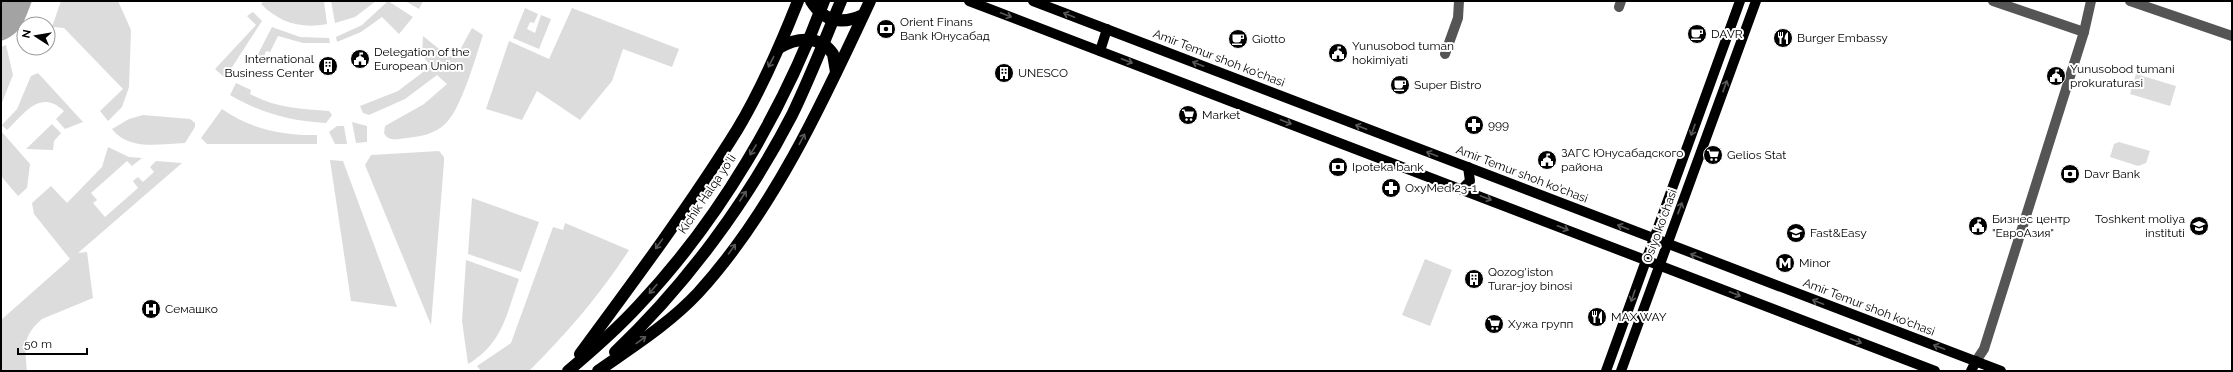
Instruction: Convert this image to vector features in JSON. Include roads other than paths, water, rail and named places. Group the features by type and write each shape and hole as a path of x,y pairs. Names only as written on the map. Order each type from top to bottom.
{"highway":[{"path":"568,371 686,206 737,129 778,48 798,1"},
{"path":"811,1 821,14 835,20 850,21 863,15"},
{"name":"Kichik Halqa yo'li","path":"568,371 605,339 640,304 695,238 762,136 791,80 824,1"},
{"path":"594,371 650,314 708,249 772,150 805,87 840,1"},
{"path":"598,371 658,328 685,306 722,263 772,192 836,75 870,1"},
{"path":"778,48 797,40 818,42 833,54 836,64 836,75"}],"main road":[{"path":"969,1 1935,371"},
{"name":"Amir Temur shoh ko'chasi","path":"1033,1 2001,371"},
{"name":"Osiyo ko'chasi","path":"1606,371 1740,1"},
{"name":"Osiyo ko'chasi","path":"1621,371 1756,1"},
{"path":"1100,51 1107,29"},
{"path":"1462,190 1470,181 1468,167"},
{"path":"1971,371 1976,361"}],"street":[{"path":"1445,54 1458,18 1459,1"},
{"path":"1993,1 2084,32"},
{"path":"1976,361 1984,349 2084,32 2091,1"},
{"path":"2130,1 2232,36"}],"place":[{"name":"Orient Finans Bank Юнусабад","path":"886,29"},
{"name":"DAVR","path":"1697,34"},
{"name":"Burger Embassy","path":"1783,38"},
{"name":"Giotto","path":"1238,39"},
{"name":"Yunusobod tuman hokimiyati","path":"1338,53"},
{"name":"Delegation of the European Union","path":"360,59"},
{"name":"International Business Center","path":"328,66"},
{"name":"UNESCO","path":"1004,73"},
{"name":"Yunusobod tumani prokuraturasi","path":"2056,76"},
{"name":"Super Bistro","path":"1400,85"},
{"name":"Market","path":"1188,115"},
{"name":"999","path":"1474,125"},
{"name":"Gelios Stat","path":"1713,155"},
{"name":"ЗАГС Юнусабадского района","path":"1547,160"},
{"name":"Ipoteka bank","path":"1338,167"},
{"name":"Davr Bank","path":"2070,174"},
{"name":"OxyMed 23-1","path":"1391,188"},
{"name":"Бизнес центр \"ЕвроАзия\"","path":"1978,226"},
{"name":"Toshkent moliya instituti","path":"2199,226"},
{"name":"Fast&Easy","path":"1796,233"},
{"name":"Minor","path":"1785,263"},
{"name":"Qozog'iston Turar-joy binosi","path":"1474,279"},
{"name":"Семашко","path":"151,309"},
{"name":"MAX WAY","path":"1597,317"},
{"name":"Хужа групп","path":"1494,324"}]}
